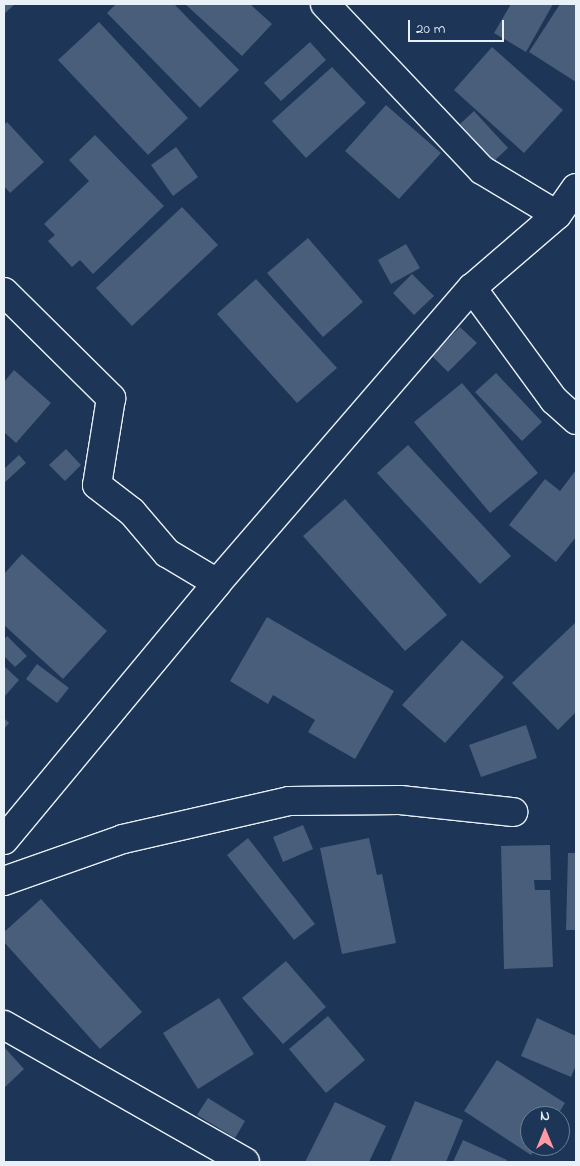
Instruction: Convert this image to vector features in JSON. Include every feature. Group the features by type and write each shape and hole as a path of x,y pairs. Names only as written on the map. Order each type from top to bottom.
{"street":[{"path":"326,4 482,170 557,215"},
{"path":"4,840 217,584 472,288 557,215 576,188"},
{"path":"472,288 554,400 576,420"},
{"path":"4,292 111,398 97,486 132,512 167,553 217,584"},
{"path":"4,881 123,839 288,801 400,800 513,812"},
{"path":"4,1025 244,1162"}],"building":[{"path":"4,4 15,4 4,14"},
{"path":"116,4 174,4 239,70 200,108 107,13"},
{"path":"185,4 250,4 272,24 242,56"},
{"path":"511,4 553,4 526,52 494,33"},
{"path":"560,4 576,4 576,82 529,52"},
{"path":"99,22 188,118 148,155 58,60"},
{"path":"310,42 326,60 281,101 264,83"},
{"path":"492,47 563,110 524,153 454,90"},
{"path":"332,67 366,103 306,158 272,121"},
{"path":"386,105 441,153 399,199 345,151"},
{"path":"474,111 508,148 494,161 460,124"},
{"path":"7,122 44,162 10,193 4,186 4,125"},
{"path":"95,135 164,206 93,274 80,260 72,267 48,241 55,235 44,224 89,181 69,160"},
{"path":"176,147 198,177 173,196 151,165"},
{"path":"182,207 218,245 132,326 96,288"},
{"path":"308,238 363,302 323,337 267,273"},
{"path":"406,244 420,268 391,284 378,260"},
{"path":"412,274 434,296 414,315 393,293"},
{"path":"256,279 337,368 297,403 217,314"},
{"path":"460,327 477,343 448,372 432,356"},
{"path":"14,370 51,403 16,443 4,432 4,382"},
{"path":"496,373 542,422 522,441 475,392"},
{"path":"462,383 538,473 490,513 414,422"},
{"path":"408,445 511,556 480,584 377,473"},
{"path":"66,449 81,465 65,481 49,465"},
{"path":"19,455 26,463 4,483 4,469"},
{"path":"576,470 576,537 556,562 509,525 545,479 560,491"},
{"path":"345,499 447,615 405,651 303,536"},
{"path":"22,554 107,631 63,679 4,625 4,574"},
{"path":"267,617 394,691 355,759 308,732 315,720 273,695 268,704 230,681"},
{"path":"576,622 576,712 558,730 512,683"},
{"path":"7,636 27,656 15,667 4,656 4,640"},
{"path":"462,640 504,677 445,743 402,705"},
{"path":"37,664 69,688 57,703 26,679"},
{"path":"4,666 19,680 4,697"},
{"path":"4,718 9,723 4,729"},
{"path":"526,725 537,758 481,777 469,745"},
{"path":"303,825 313,849 283,862 273,837"},
{"path":"248,838 315,924 294,940 227,855"},
{"path":"369,838 377,875 382,874 396,943 342,954 320,848"},
{"path":"550,845 551,880 534,880 535,890 550,890 553,967 504,969 501,846"},
{"path":"568,853 576,853 576,930 566,930"},
{"path":"41,899 142,1012 100,1049 4,942 4,932"},
{"path":"286,961 326,1007 283,1044 242,998"},
{"path":"219,998 254,1054 198,1089 163,1033"},
{"path":"328,1016 365,1060 326,1093 289,1049"},
{"path":"537,1018 576,1036 576,1065 571,1077 521,1056"},
{"path":"4,1047 24,1069 4,1088"},
{"path":"497,1060 565,1103 563,1106 520,1106 520,1148 464,1111"},
{"path":"208,1098 245,1121 235,1138 197,1115"},
{"path":"415,1101 463,1120 446,1162 390,1162"},
{"path":"335,1102 386,1126 369,1162 305,1162"},
{"path":"463,1140 507,1160 506,1162 453,1162"}]}
